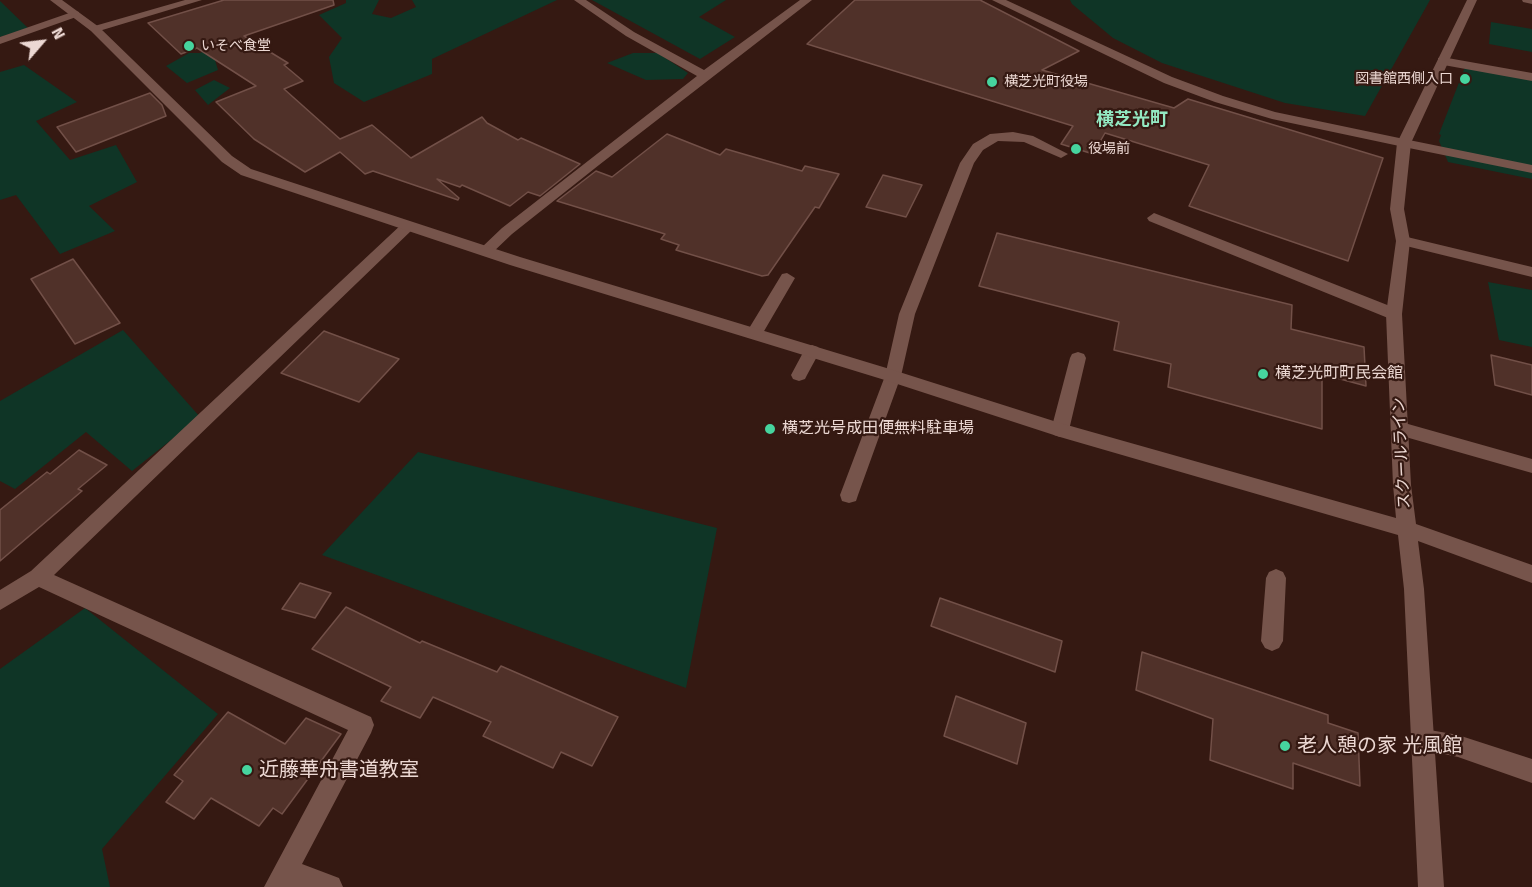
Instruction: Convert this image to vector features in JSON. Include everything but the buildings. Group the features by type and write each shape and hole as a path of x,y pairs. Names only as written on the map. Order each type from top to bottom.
{"street":[{"path":"55,0 95,29 235,166 246,172 486,251 893,376 1060,430 1407,529 1532,574"},
{"path":"95,29 197,0"},
{"path":"579,0 630,34 706,76"},
{"path":"486,251 507,231 585,169 807,0"},
{"path":"997,0 1168,80 1220,99 1272,115 1532,169"},
{"name":"スクールライン","path":"1431,887 1414,589 1402,485 1394,314 1403,241 1397,209 1404,143 1473,0"},
{"path":"1527,0 1532,1"},
{"path":"0,41 75,14"},
{"path":"1442,61 1532,77"},
{"path":"849,495 893,376 907,314 967,163 978,147 995,137 1013,136 1028,139 1061,153"},
{"path":"1154,218 1394,314"},
{"path":"0,601 38,577 408,225"},
{"path":"1403,241 1532,272"},
{"path":"754,334 787,278"},
{"path":"799,375 812,351"},
{"path":"1060,430 1078,358"},
{"path":"1401,429 1532,466"},
{"path":"38,577 363,725 282,879 330,887"},
{"path":"1272,641 1276,578"},
{"path":"1424,740 1458,746 1532,771"}],"green space":[{"path":"346,0 379,0 372,14 391,18 416,7 412,0 557,0 432,59 432,74 364,102 334,83 329,57 342,38 319,15 346,3"},
{"path":"592,0 726,0 699,17 735,37 700,59"},
{"path":"1070,0 1430,0 1365,116 1285,103 1162,63 1113,38"},
{"path":"0,1 28,28 0,37"},
{"path":"1491,22 1532,29 1532,52 1489,44"},
{"path":"223,43 215,60 218,70 187,83 166,66 189,53 200,53"},
{"path":"633,53 658,53 688,73 683,79 646,80 607,63"},
{"path":"24,65 77,102 36,121 70,160 116,145 137,182 89,206 115,231 60,254 16,195 0,200 0,72"},
{"path":"1465,67 1532,80 1532,179 1448,162 1439,141 1441,135 1439,134"},
{"path":"214,80 230,88 208,105 195,90"},
{"path":"1488,282 1532,290 1532,347 1499,340"},
{"path":"123,330 200,417 132,471 86,432 15,489 0,481 0,401"},
{"path":"418,452 717,528 686,688 322,555"},
{"path":"85,608 218,714 102,849 110,887 0,887 0,669"}],"place":[{"name":"いそべ食堂","path":"189,46"},
{"name":"図書館西側入口","path":"1465,79"},
{"name":"横芝光町役場","path":"992,82"},
{"name":"役場前","path":"1076,149"},
{"name":"横芝光町町民会館","path":"1263,374"},
{"name":"横芝光号成田便無料駐車場","path":"770,429"},
{"name":"老人憩の家 光風館","path":"1285,746"},
{"name":"近藤華舟書道教室","path":"247,770"}],"district":[{"name":"横芝光町","path":"1132,120"}]}
